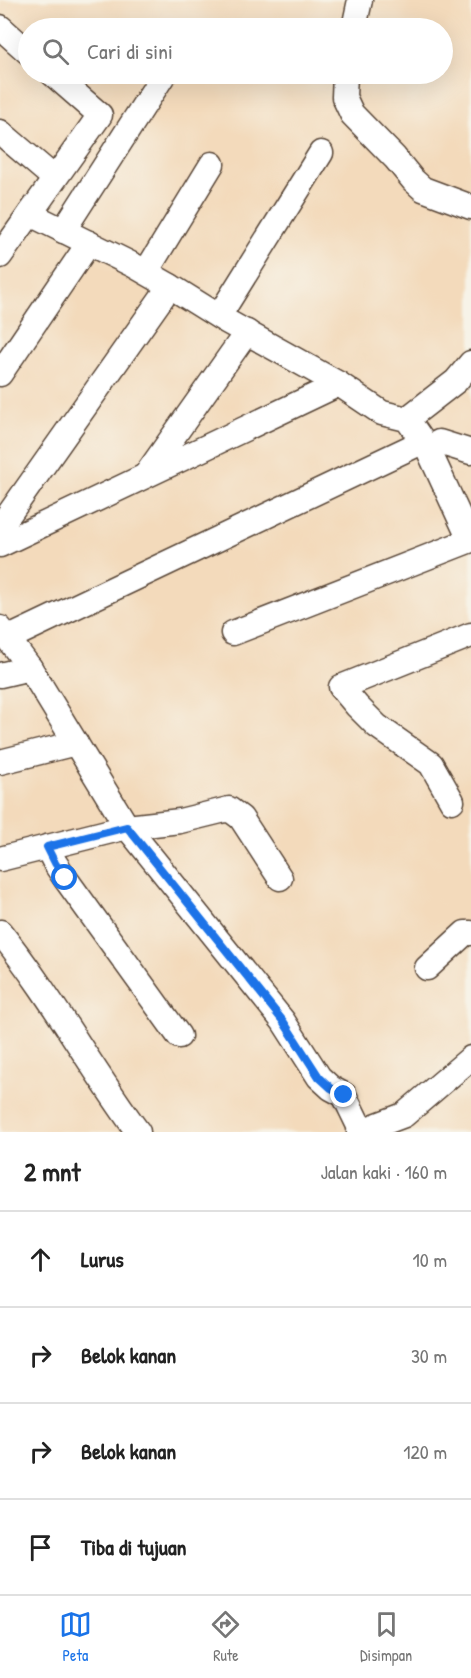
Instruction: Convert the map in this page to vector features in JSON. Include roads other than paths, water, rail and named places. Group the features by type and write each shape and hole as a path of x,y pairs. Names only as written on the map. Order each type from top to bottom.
{"street":[{"path":"356,18 360,0"},
{"path":"0,27 18,43"},
{"path":"0,255 100,115 64,84"},
{"path":"63,231 158,84"},
{"path":"345,84 344,97 352,114 413,180 423,189 471,207"},
{"path":"0,132 54,178"},
{"path":"219,316 321,153"},
{"path":"146,272 212,164"},
{"path":"30,214 146,272 339,384 382,413 407,419 425,446 470,540 233,633"},
{"path":"0,374 89,243"},
{"path":"0,527 170,286"},
{"path":"146,476 247,332"},
{"path":"407,419 456,381 471,363"},
{"path":"0,545 339,384"},
{"path":"471,452 439,442 425,446 4,633 30,668 127,827 283,1021 319,1077 331,1088 344,1095 360,1131 404,1115 471,1058"},
{"path":"453,801 431,764 377,726 341,687 471,635"},
{"path":"0,675 30,668"},
{"path":"0,762 76,743"},
{"path":"0,859 127,827 180,821 230,809 241,818 280,878"},
{"path":"47,847 60,871 179,1036"},
{"path":"0,932 26,964 91,1065 138,1132"},
{"path":"427,968 465,933 471,933"}]}
